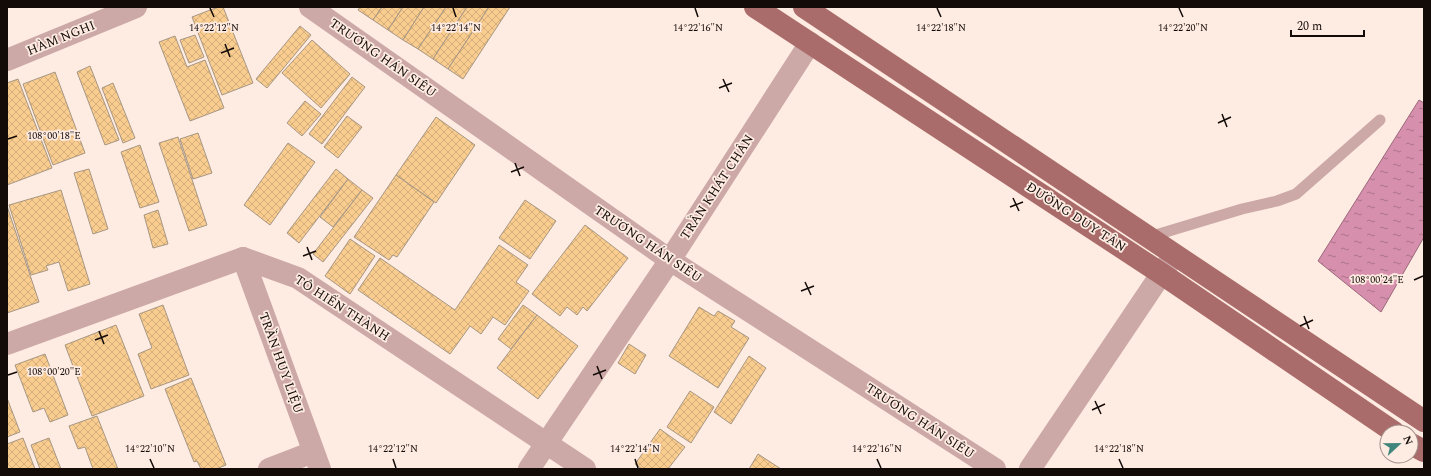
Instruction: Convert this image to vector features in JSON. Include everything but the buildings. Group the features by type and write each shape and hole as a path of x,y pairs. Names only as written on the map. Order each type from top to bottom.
{"main road":[{"name":"ĐƯỜNG DUY TÂN","path":"755,7 1162,274 1382,424"},
{"name":"ĐƯỜNG DUY TÂN","path":"804,7 1424,421"}],"street":[{"name":"HÀM NGHI","path":"7,60 136,7"},
{"name":"TRƯƠNG HÁN SIÊU","path":"310,7 670,260 995,469"},
{"name":"TRẦN KHÁT CHÂN","path":"529,469 670,260 810,43"},
{"path":"1030,469 1174,254"},
{"path":"7,344 243,258"},
{"name":"TÔ HIẾN THÀNH","path":"243,258 298,278 585,469"},
{"name":"TRẦN HUY LIỆU","path":"243,258 316,460"},
{"path":"269,469 316,460"}],"lane":[{"path":"1148,237 1242,209 1277,202 1296,194 1380,120"}],"water":[{"path":"1419,100 1424,103 1424,237 1381,312 1318,261"}]}
